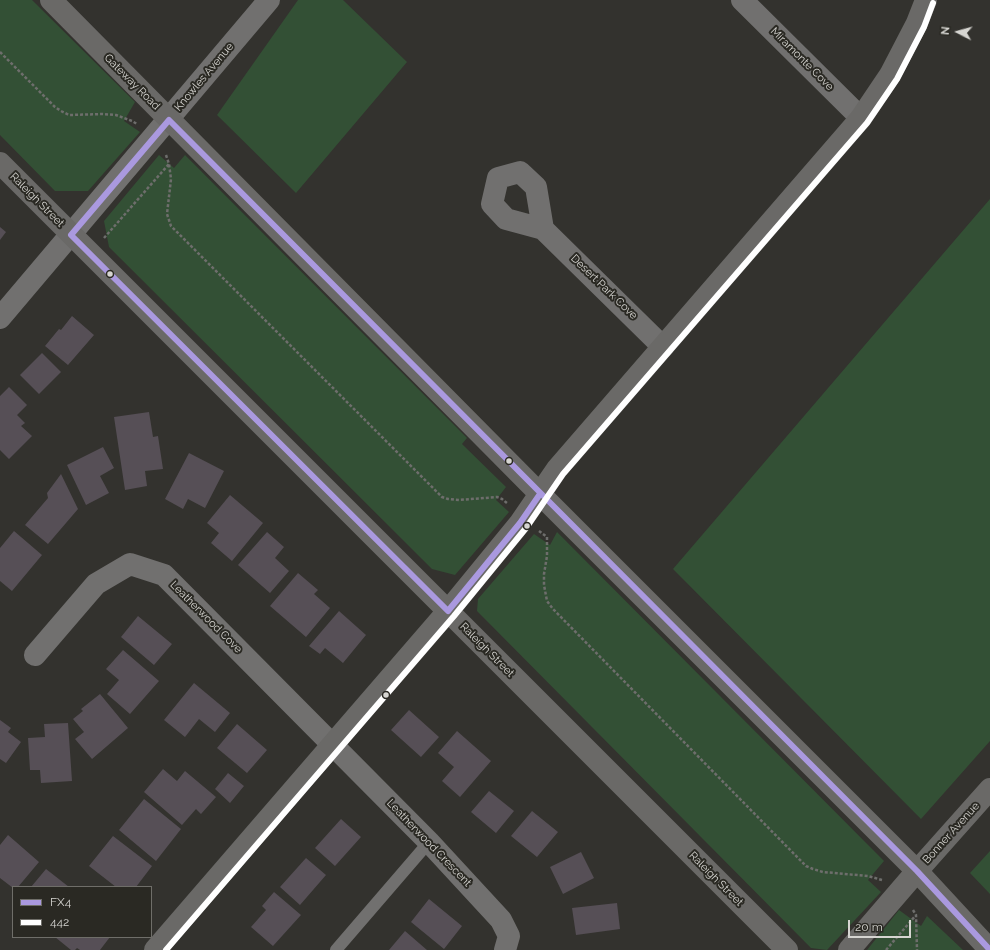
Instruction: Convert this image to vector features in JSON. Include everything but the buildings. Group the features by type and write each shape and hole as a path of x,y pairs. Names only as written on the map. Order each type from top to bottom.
{"street":[{"name":"Gateway Road","path":"51,0 540,494 917,871 990,950"},
{"name":"Knowles Avenue","path":"0,318 269,0"},
{"name":"Miramonte Cove","path":"742,0 861,118"},
{"path":"155,950 448,610 520,523 556,470 861,118 890,75 918,23 926,0"},
{"name":"Raleigh Street","path":"0,163 787,950"},
{"name":"Desert Park Cove","path":"543,229 663,347"},
{"name":"Leatherwood Cove","path":"35,655 96,584 130,564 164,575 333,745"},
{"name":"Leatherwood Crescent","path":"333,745 429,842 501,920 509,936 505,950"},
{"name":"Bonner Avenue","path":"849,950 990,789"}],"lane":[{"path":"336,950 429,842"}],"path":[{"path":"0,52 61,112 69,115 83,116 103,114 122,117"},
{"path":"91,253 169,164"},
{"path":"170,168 171,179 167,214 171,226 442,497 459,500 497,497 502,499"},
{"path":"547,537 544,585 547,601 553,609 806,866 822,872 868,876"},
{"path":"886,950 916,915 917,950"}],"green space":[{"path":"0,0 32,0 135,102 124,121 140,132 88,191 55,191 0,135"},
{"path":"298,0 343,0 407,62 296,193 217,115"},
{"path":"159,155 174,168 185,155 467,438 462,444 506,487 496,500 509,512 455,575 432,569 109,247 104,221"},
{"path":"990,199 990,741 921,819 673,569"},
{"path":"557,532 884,861 868,880 881,892 827,950 811,948 477,611 478,599 534,534 550,545"},
{"path":"990,851 990,894 970,873"},
{"path":"899,910 921,926 927,916 963,950 867,950"}],"transit line":[{"name":"442","path":"166,950 454,616 526,528 563,474 867,123 897,79 924,27 933,3"},
{"name":"FX4","path":"540,494 520,523 448,611 71,235 169,120 917,871 990,950"}]}
